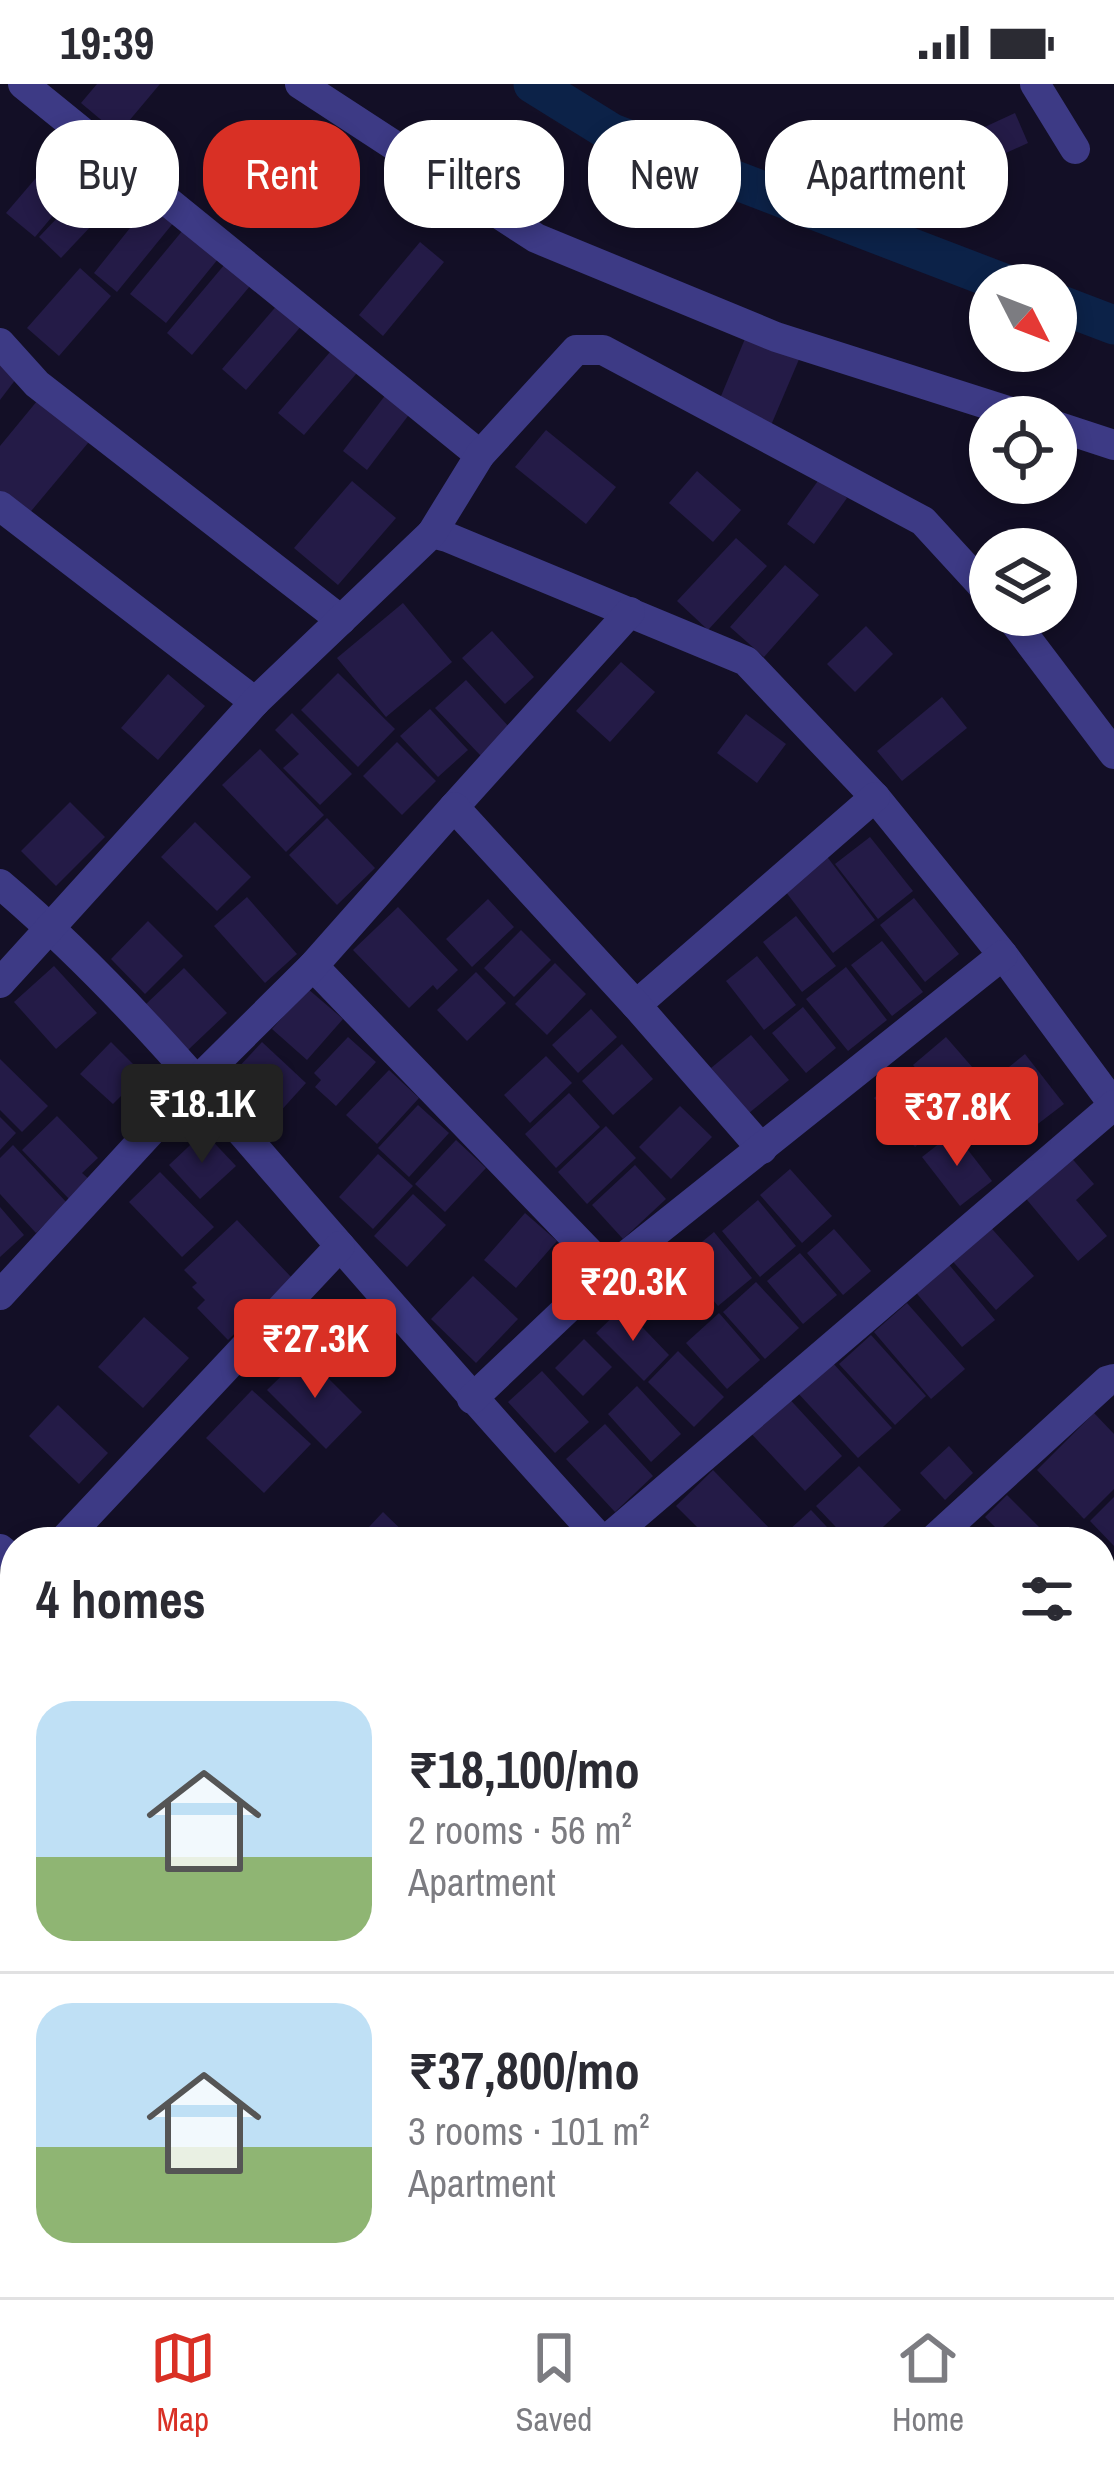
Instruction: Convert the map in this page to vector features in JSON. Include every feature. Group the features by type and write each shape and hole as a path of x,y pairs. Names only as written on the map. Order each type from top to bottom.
{"street":[{"path":"23,84 480,454"},
{"path":"300,84 536,238 776,337 969,399"},
{"path":"1035,84 1076,148"},
{"path":"0,343 37,384 341,620"},
{"path":"0,983 255,702 432,533 480,454 576,350 603,350 923,521 969,571"},
{"path":"1077,433 1114,445"},
{"path":"0,506 255,702"},
{"path":"432,533 746,661 875,797 1003,955 1114,1105 621,1527"},
{"path":"0,1295 197,1081 313,966 630,612"},
{"path":"1025,636 1114,754"},
{"path":"636,1004 875,797"},
{"path":"454,807 762,1149"},
{"path":"0,884 52,928 197,1081 589,1527"},
{"path":"472,1399 608,1270 1003,955"},
{"path":"313,966 608,1270"},
{"path":"76,1527 340,1246"},
{"path":"950,1527 1114,1379"}],"building":[{"path":"97,84 160,84 130,120 101,120 81,103"},
{"path":"1015,113 1028,143 1008,152 1008,120 1000,120"},
{"path":"36,178 36,228 43,228 35,237 6,213"},
{"path":"48,228 89,228 61,258 39,237"},
{"path":"130,228 169,228 117,292 94,273"},
{"path":"183,230 218,259 166,323 130,294"},
{"path":"420,242 444,262 383,336 359,315"},
{"path":"225,264 250,286 192,355 167,333"},
{"path":"80,268 111,296 59,356 27,328"},
{"path":"279,303 303,324 246,390 222,369"},
{"path":"747,334 800,357 769,430 716,408"},
{"path":"336,345 362,367 304,435 278,413"},
{"path":"0,361 19,375 0,400"},
{"path":"390,389 414,408 367,470 343,451"},
{"path":"42,395 93,437 27,516 0,494 0,446"},
{"path":"546,430 616,487 586,524 515,467"},
{"path":"697,471 741,510 713,542 669,503"},
{"path":"820,478 847,498 814,544 787,524"},
{"path":"352,481 396,518 338,585 294,548"},
{"path":"736,538 767,566 708,630 677,601"},
{"path":"785,565 819,595 764,657 730,627"},
{"path":"403,603 452,662 386,717 337,658"},
{"path":"866,626 893,654 855,692 827,664"},
{"path":"492,631 534,677 505,704 462,658"},
{"path":"621,662 655,692 610,742 576,711"},
{"path":"338,673 395,729 358,767 301,710"},
{"path":"168,674 205,706 158,760 121,728"},
{"path":"466,680 510,728 481,756 435,708"},
{"path":"942,697 967,728 902,781 877,751"},
{"path":"430,709 468,750 438,777 400,736"},
{"path":"292,713 352,774 320,805 283,768 299,754 275,730"},
{"path":"746,714 786,744 757,783 717,753"},
{"path":"397,742 436,781 402,815 363,776"},
{"path":"260,749 324,815 286,852 222,785"},
{"path":"70,802 105,837 56,886 21,851"},
{"path":"327,818 375,868 337,905 289,855"},
{"path":"195,822 251,877 217,911 161,857"},
{"path":"870,837 913,891 878,919 835,864"},
{"path":"825,854 875,920 833,953 782,887"},
{"path":"247,897 297,954 265,983 214,926"},
{"path":"914,898 959,954 925,982 880,925"},
{"path":"488,899 514,927 472,967 446,939"},
{"path":"398,907 458,970 409,1008 353,950"},
{"path":"796,916 836,966 802,992 763,942"},
{"path":"148,921 183,956 145,994 111,959"},
{"path":"521,930 551,960 514,997 484,968"},
{"path":"882,941 923,992 892,1016 851,965"},
{"path":"757,956 796,1005 764,1030 726,981"},
{"path":"555,963 586,994 547,1035 515,1004"},
{"path":"54,966 97,1013 56,1049 14,1002"},
{"path":"846,967 887,1020 848,1051 806,999"},
{"path":"184,968 227,1013 188,1050 145,1005"},
{"path":"476,972 506,1003 467,1041 437,1010"},
{"path":"308,989 343,1019 307,1060 272,1029"},
{"path":"803,1007 836,1048 806,1073 772,1033"},
{"path":"591,1009 617,1037 578,1073 552,1045"},
{"path":"751,1035 789,1080 749,1113 711,1068"},
{"path":"348,1037 376,1062 336,1106 315,1087 321,1080 314,1073"},
{"path":"946,1037 986,1083 953,1112 913,1065"},
{"path":"111,1042 143,1074 113,1104 80,1074"},
{"path":"262,1042 306,1083 268,1125 223,1084"},
{"path":"622,1044 653,1079 613,1115 582,1081"},
{"path":"1025,1054 1064,1104 1026,1133 988,1084"},
{"path":"546,1056 572,1083 530,1123 504,1095"},
{"path":"0,1059 48,1106 22,1132 0,1110"},
{"path":"389,1070 419,1098 377,1144 346,1115"},
{"path":"906,1071 947,1120 915,1147 874,1098"},
{"path":"569,1093 600,1127 556,1168 525,1134"},
{"path":"418,1105 449,1133 409,1177 378,1148"},
{"path":"680,1106 712,1137 671,1179 639,1147"},
{"path":"57,1116 98,1158 82,1173 91,1181 71,1201 22,1150"},
{"path":"0,1117 16,1133 0,1150"},
{"path":"606,1126 636,1158 587,1204 558,1172"},
{"path":"204,1132 236,1166 200,1199 169,1165"},
{"path":"954,1132 992,1181 960,1206 922,1157"},
{"path":"456,1140 486,1168 445,1212 415,1184"},
{"path":"13,1145 67,1203 36,1233 0,1194 0,1158"},
{"path":"378,1154 413,1186 373,1229 339,1197"},
{"path":"1069,1155 1094,1184 1076,1200 1107,1236 1078,1261 1023,1195"},
{"path":"635,1165 666,1199 623,1239 592,1205"},
{"path":"790,1169 832,1216 802,1243 760,1195"},
{"path":"160,1172 214,1227 182,1257 129,1202"},
{"path":"413,1194 446,1225 407,1267 374,1236"},
{"path":"758,1200 796,1246 760,1277 722,1231"},
{"path":"0,1207 24,1235 0,1257"},
{"path":"525,1213 557,1241 516,1288 484,1260"},
{"path":"237,1220 292,1278 228,1340 197,1308 205,1300 184,1270"},
{"path":"985,1221 1034,1276 996,1310 947,1255"},
{"path":"834,1229 871,1271 843,1295 807,1253"},
{"path":"714,1232 752,1278 718,1306 680,1260"},
{"path":"800,1253 837,1295 803,1324 767,1281"},
{"path":"946,1261 995,1320 962,1347 913,1289"},
{"path":"473,1276 518,1319 476,1363 431,1319"},
{"path":"756,1282 799,1328 765,1359 723,1312"},
{"path":"907,1303 965,1369 931,1399 874,1332"},
{"path":"623,1307 669,1355 644,1381 596,1333"},
{"path":"719,1313 760,1360 727,1389 686,1343"},
{"path":"144,1317 189,1358 143,1408 98,1367"},
{"path":"871,1335 926,1396 895,1425 839,1364"},
{"path":"584,1339 612,1367 583,1396 555,1368"},
{"path":"678,1351 724,1397 694,1427 648,1382"},
{"path":"304,1354 362,1412 326,1449 267,1390"},
{"path":"831,1361 892,1428 858,1458 797,1392"},
{"path":"542,1371 589,1422 555,1453 508,1402"},
{"path":"637,1386 681,1434 651,1462 608,1414"},
{"path":"252,1390 311,1444 264,1493 206,1438"},
{"path":"784,1393 842,1456 805,1491 746,1428"},
{"path":"58,1405 108,1453 79,1484 29,1436"},
{"path":"1094,1413 1114,1434 1114,1489 1084,1519 1037,1470"},
{"path":"605,1424 653,1476 615,1512 566,1459"},
{"path":"949,1446 973,1473 945,1500 920,1473"},
{"path":"859,1466 901,1510 883,1527 836,1527 816,1506"},
{"path":"713,1470 768,1527 697,1527 676,1506"},
{"path":"1007,1495 1039,1527 995,1527 985,1517"},
{"path":"1114,1497 1114,1527 1096,1527 1090,1521"},
{"path":"811,1510 827,1527 792,1527"},
{"path":"383,1512 398,1527 369,1527"}],"waterway":[{"path":"533,84 612,133 969,270"},
{"path":"1077,311 1114,325"}]}
